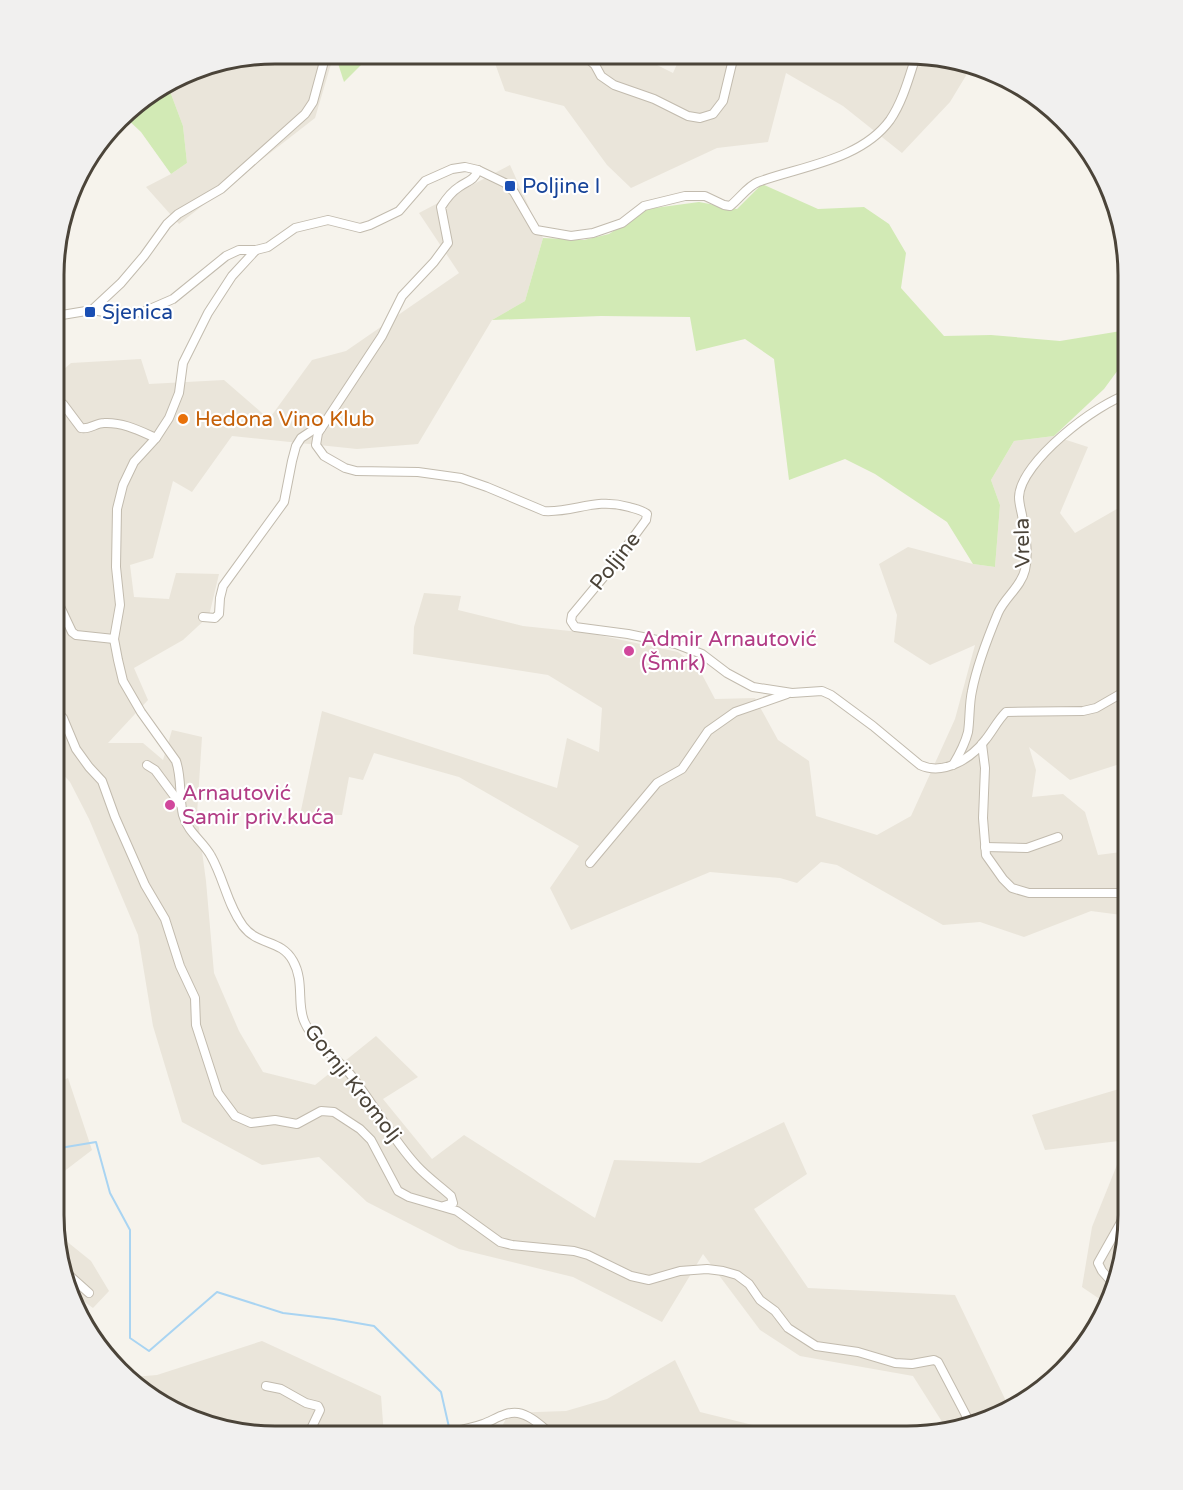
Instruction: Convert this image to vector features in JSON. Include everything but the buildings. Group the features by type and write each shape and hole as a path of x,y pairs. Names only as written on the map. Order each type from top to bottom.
{"street":[{"path":"594,64 601,75 614,85 654,99 688,116 700,118 713,114 723,101 732,64"},
{"path":"64,315 92,310 116,314 143,312 173,299 226,256 239,250 268,247 295,228 317,222 328,220 360,228 370,225 399,211 425,181 465,167 498,178 514,192 536,230 571,236 592,233 622,223 644,206 685,196 705,196 730,206 756,183 850,152 870,139 891,119 913,64"},
{"path":"92,310 121,283 167,224 178,214 221,189 305,114 313,102 323,65"},
{"path":"203,616 215,618 219,615 219,598 223,586 284,502 296,446 301,438 321,428 382,336 402,296 434,262 447,243 441,207 447,197 471,180 478,170"},
{"name":"Gornji Kromolj","path":"256,250 231,276 208,313 183,363 179,393 170,418 156,438 134,462 123,485 117,509 116,567 120,605 114,639 123,681 141,712 176,761 184,817 192,833 211,855 228,901 237,918 254,938 280,946 287,951 298,969 303,1018 308,1028 348,1072 391,1134 416,1165 451,1196 453,1203 444,1206"},
{"name":"Vrela","path":"953,765 965,742 972,690 998,612 1023,578 1026,567 1020,489 1041,455 1104,405 1118,399"},
{"path":"64,405 81,428 85,429 104,423 132,427 156,438"},
{"name":"Poljine","path":"321,428 316,445 324,456 345,468 356,471 418,472 460,478 544,512 595,503 620,504 643,511 647,514 646,520 607,573 572,615 571,621 575,627 628,634 676,644 702,654 727,673 753,687 792,693 822,691 873,726 920,765 928,769 953,765"},
{"path":"64,615 72,632 76,635 114,639"},
{"path":"590,863 657,783 682,769 708,730 735,712 792,693"},
{"path":"953,765 982,744 1006,712 1083,711 1096,708 1118,695"},
{"path":"64,720 76,749 102,781 145,885 165,920 180,966 195,998 196,1024 218,1093 235,1116 251,1123 275,1120 297,1124 321,1111 334,1112 360,1129 371,1140 390,1180 398,1191 409,1197 444,1206 467,1217 500,1242 574,1251 588,1255 631,1276 649,1280 680,1271 707,1269 737,1275 749,1284 760,1300 776,1311 788,1328 816,1346 858,1352 895,1363 912,1364 934,1360 938,1362 967,1417"},
{"path":"982,744 986,855 1003,879 1018,891 1118,893"},
{"path":"147,765 155,770 182,807"},
{"path":"985,846 1027,848 1059,837"},
{"path":"1108,1278 1098,1263 1118,1226"},
{"path":"76,1281 89,1293"},
{"path":"266,1386 281,1389 306,1403 318,1406 320,1410 312,1426"},
{"path":"479,1426 509,1413 525,1415 540,1426"}],"shaded area":[{"path":"656,64 673,73 677,64 908,64 935,66 967,74 950,102 902,153 843,106 786,73 768,142 717,148 631,188 607,165 564,106 505,91 495,65"},
{"path":"331,65 315,118 179,224 146,187 187,163 183,126 171,93 182,86 221,72 248,66"},
{"path":"510,165 543,238 525,301 492,320 418,444 357,449 232,436 192,492 173,481 153,558 130,565 134,597 169,599 176,573 219,574 209,616 183,640 134,668 148,700 108,743 143,743 163,760 172,730 202,737 197,814 206,881 214,973 239,1031 263,1072 315,1085 376,1036 418,1077 383,1099 432,1159 464,1135 595,1218 614,1160 700,1163 784,1122 807,1174 754,1209 808,1288 955,1295 1006,1401 1001,1404 942,1422 913,1376 800,1356 760,1330 703,1254 662,1322 573,1277 459,1249 367,1202 319,1157 262,1165 182,1122 153,1026 138,935 89,819 70,782 64,776 64,369 71,363 141,359 149,384 224,380 269,419 312,360 346,351 459,273 419,213"},
{"path":"1054,436 1088,447 1060,513 1075,533 1118,508 1118,765 1070,780 1029,747 1036,770 1032,797 1063,794 1085,812 1098,855 1118,852 1118,915 1091,911 1024,937 980,922 943,925 837,865 821,862 797,883 780,878 710,872 571,930 550,888 579,846 459,777 374,753 363,780 349,777 342,815 300,815 322,711 557,788 567,738 599,752 602,708 548,675 413,654 414,627 424,593 461,596 458,610 523,626 589,633 678,652 698,667 715,699 755,698 778,740 809,761 816,816 877,835 911,816 955,719 975,645 930,665 894,642 897,615 879,564 908,547 973,564 995,567 1000,505 991,480 1014,441"},
{"path":"68,1078 92,1150 64,1171 64,1080"},
{"path":"1118,1089 1118,1141 1045,1150 1032,1115"},
{"path":"1118,1162 1117,1242 1100,1299 1082,1287 1092,1227"},
{"path":"66,1241 91,1261 109,1291 93,1308 83,1301 72,1269"},
{"path":"262,1341 381,1396 383,1426 275,1426 234,1421 182,1404 140,1376 157,1375"},
{"path":"675,1360 700,1412 754,1425 502,1426 509,1413 566,1411 607,1399"}],"green space":[{"path":"338,65 361,65 344,82"},
{"path":"171,93 183,126 187,163 171,174 141,132 130,122"},
{"path":"762,184 818,209 864,207 889,224 906,253 901,288 944,336 991,335 1060,341 1118,331 1118,370 1104,389 1054,436 1014,441 991,480 1000,505 995,567 973,564 947,522 875,474 845,459 789,480 774,359 745,339 696,351 690,317 601,316 492,320 525,301 543,238 584,240 609,234 647,209 699,202 737,209"}],"waterway":[{"path":"64,1147 96,1142 110,1193 130,1230 130,1338 149,1351 217,1292 283,1313 374,1326 441,1392 449,1426"}],"place":[{"name":"Poljine I","path":"510,186"},
{"name":"Sjenica","path":"90,312"},
{"name":"Hedona Vino Klub","path":"183,419"},
{"name":"Admir Arnautović (Šmrk)","path":"629,651"},
{"name":"Arnautović Samir priv.kuća","path":"170,805"}]}
